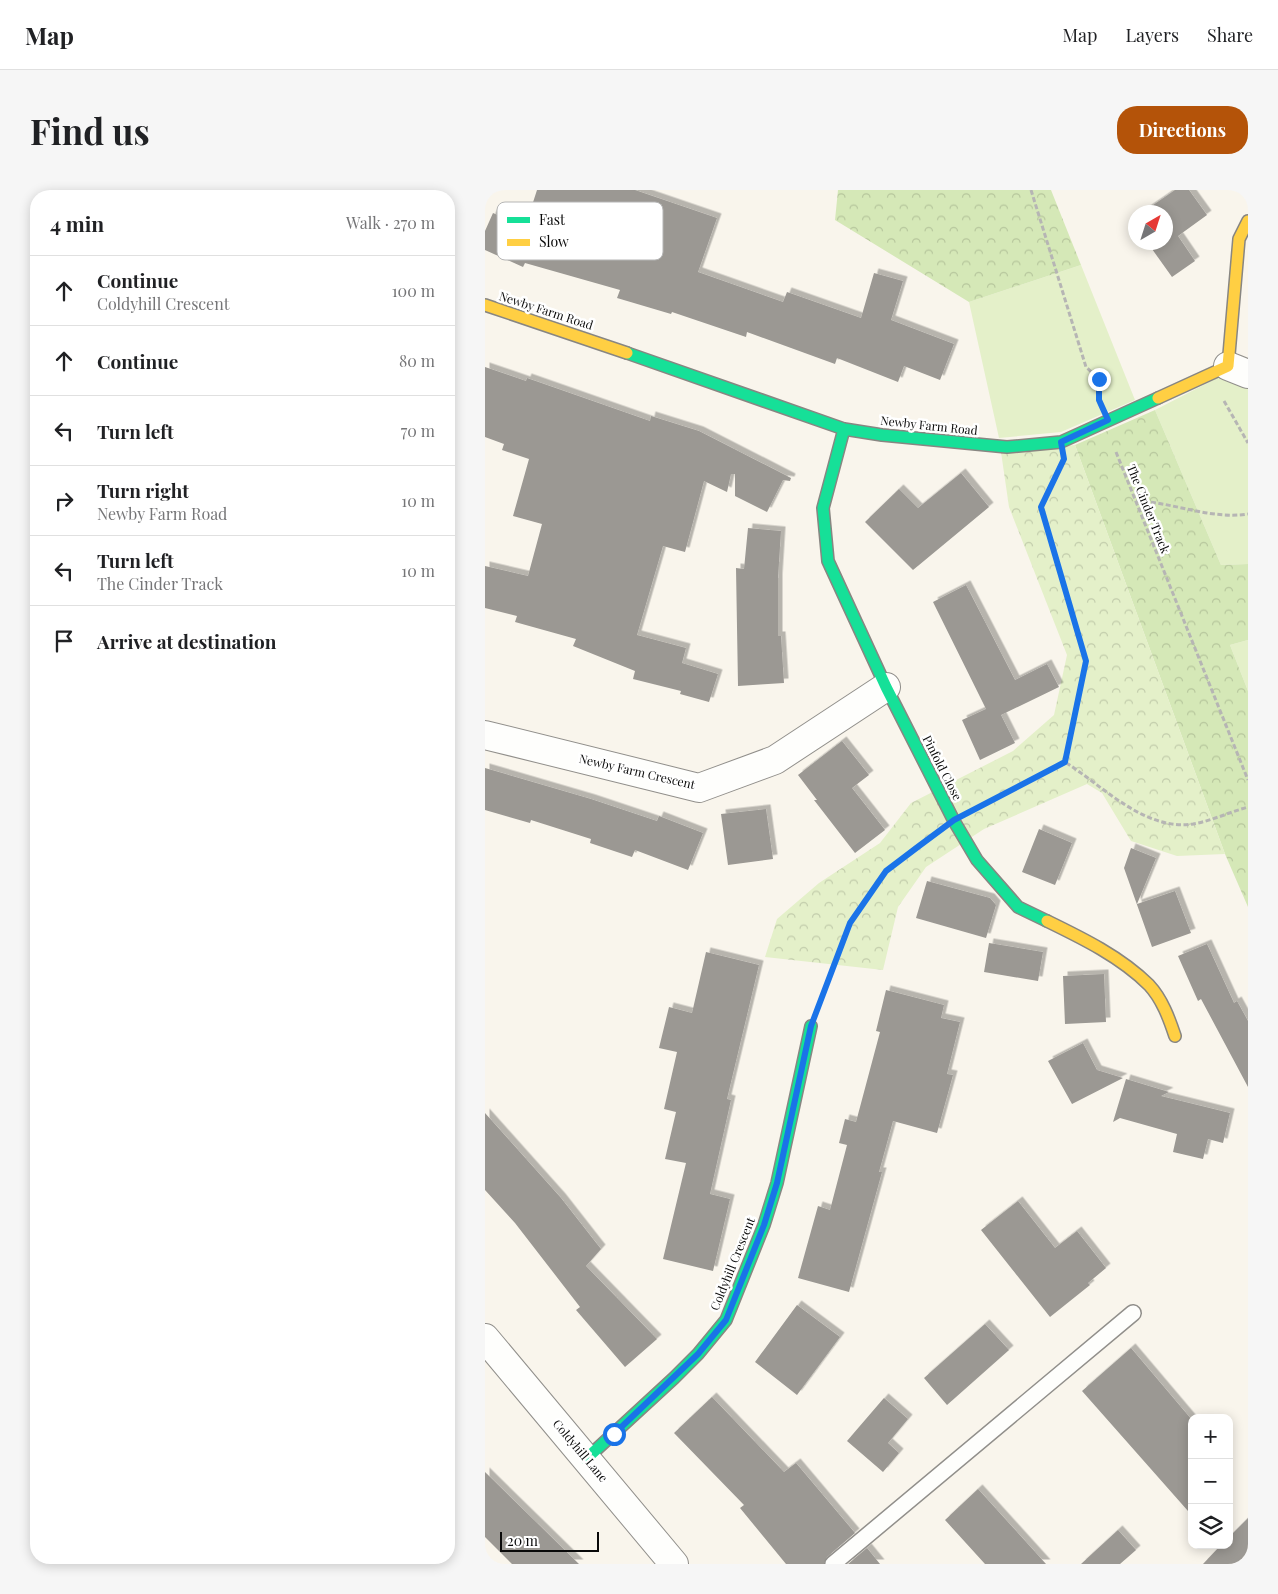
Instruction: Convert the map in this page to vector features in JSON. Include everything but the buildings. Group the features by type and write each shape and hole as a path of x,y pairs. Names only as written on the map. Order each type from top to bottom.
{"street":[{"path":"1228,372 1239,239 1248,221"},
{"name":"Newby Farm Road","path":"485,305 844,429 883,436 1007,447 1061,442 1108,420 1228,372"},
{"name":"Pinfold Close","path":"844,429 823,508 829,561 886,687 954,820 977,860 1018,907 1078,936 1114,958 1149,984 1165,1008 1175,1036"},
{"name":"Newby Farm Crescent","path":"485,736 699,788 775,760 886,687"},
{"name":"Coldyhill Crescent","path":"586,1460 692,1360 726,1320 764,1225 777,1183 811,1026"},
{"name":"Coldyhill Lane","path":"485,1338 674,1564"}],"lane":[{"path":"833,1564 1133,1314"}],"path":[{"name":"The Cinder Track","path":"1031,190 1086,367 1099,379 1099,400 1114,438 1121,443 1115,453 1248,780"},
{"path":"1228,372 1248,444"},
{"path":"1061,442 1064,459 1041,507 1086,661 1065,762"},
{"path":"1136,501 1153,502 1231,517 1248,514"},
{"path":"1065,762 1125,807 1159,822 1192,824 1248,807"},
{"path":"811,1026 850,923 886,871 954,820 1065,762"}],"green space":[{"path":"838,190 1051,190 1081,265 969,302 835,220"},
{"path":"1081,265 1135,400 1061,432 999,438 969,302"},
{"path":"1227,373 1248,382 1248,564 1221,565 1155,410"},
{"path":"1155,410 1221,565 1248,564 1248,640 1230,645 1248,691 1248,907 1225,854 1075,445"},
{"path":"1075,445 1225,854 1177,856 1131,841 1102,793 1087,784 984,829 926,867 898,907 883,970 765,957 777,919 819,883 880,843 911,803 1013,751 1054,715 1067,655 1009,507 1001,452"},
{"path":"1248,640 1248,691 1230,645"}],"traffic: fast":[{"path":"627,353 844,429 882,435 1007,447 1061,442 1158,398"},
{"path":"844,429 823,508 828,561 886,687 954,821 977,860 1018,907 1047,921"},
{"path":"586,1459 674,1378 698,1354 726,1320 764,1225 777,1183 811,1026"}],"traffic: slow":[{"path":"1158,398 1228,366 1239,239 1248,221"},
{"path":"485,305 627,353"},
{"path":"1047,921 1101,949 1138,975 1158,996 1175,1036"}],"route":[{"path":"614,1434 698,1354 726,1320 764,1225 777,1183 811,1026 850,923 886,871 919,846 954,820 1065,762 1086,661 1041,507 1064,459 1061,442 1108,420 1099,400 1099,379"}]}
